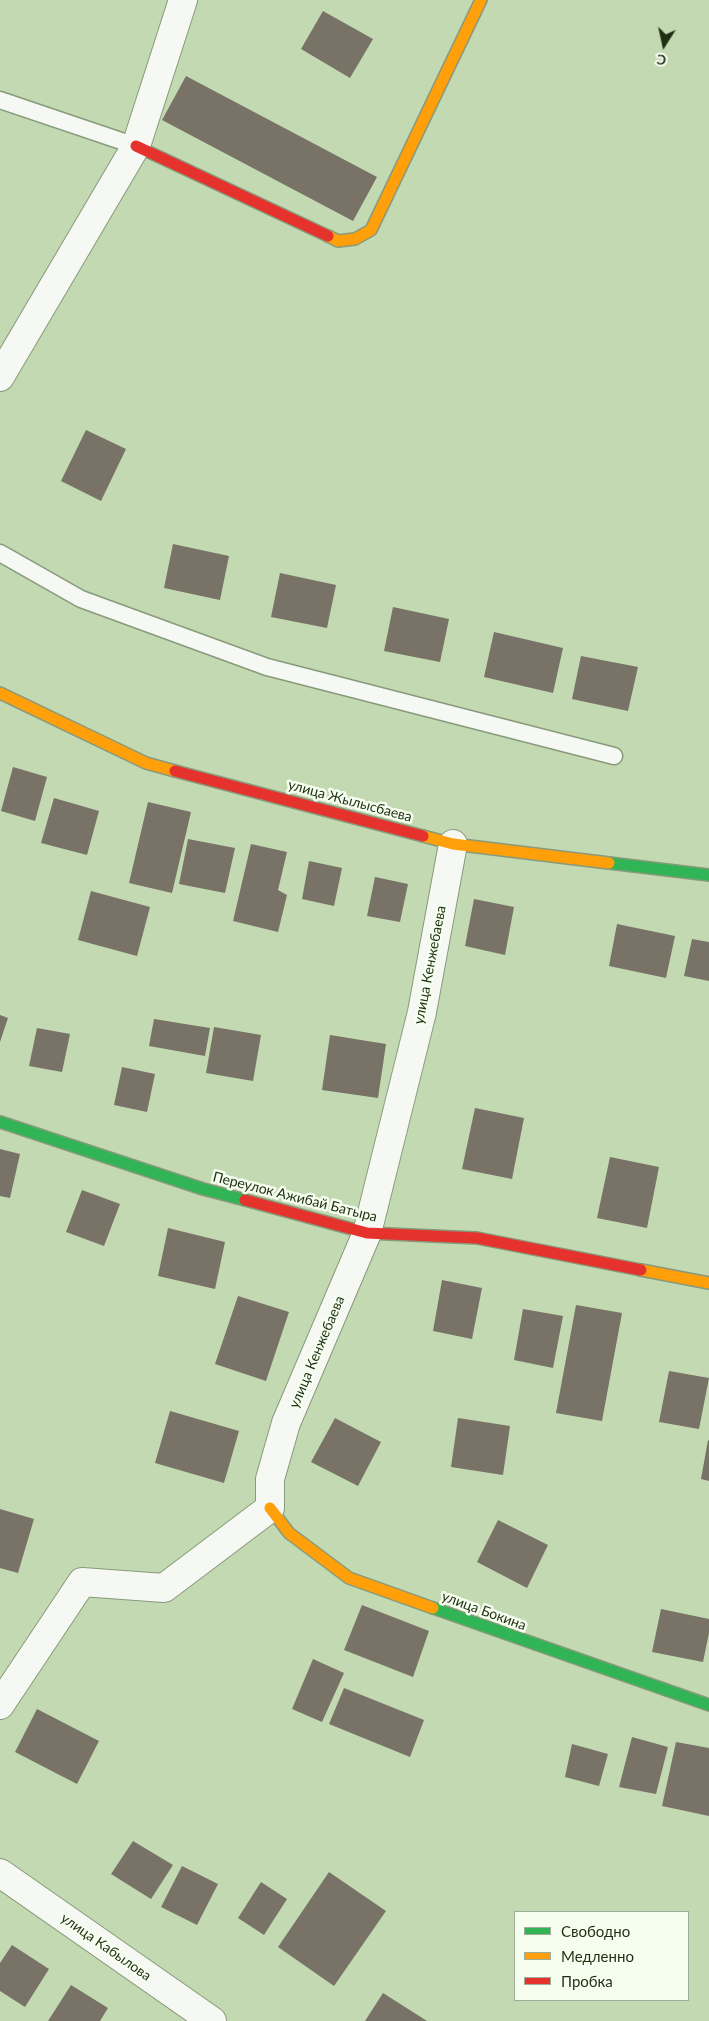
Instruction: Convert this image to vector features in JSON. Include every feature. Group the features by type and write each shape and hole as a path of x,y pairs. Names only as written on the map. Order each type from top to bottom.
{"street":[{"path":"0,376 136,146 183,0"},
{"path":"136,146 338,241 355,239 370,230 480,0"},
{"name":"улица Жылысбаева","path":"0,692 146,764 453,844 709,875"},
{"name":"улица Кенжебаева","path":"270,1508 270,1478 286,1423 366,1233 422,1012 453,844"},
{"name":"Переулок Ажибай Батыра","path":"0,1122 203,1189 366,1233 477,1238 709,1283"},
{"path":"0,1705 82,1582 164,1588 270,1508"},
{"name":"улица Бокина","path":"270,1508 289,1533 349,1578 709,1705"},
{"name":"улица Кабылова","path":"0,1873 212,2021"}],"lane":[{"path":"0,100 136,146"},
{"path":"0,553 81,599 267,667 614,756"}],"building":[{"path":"323,11 373,39 350,78 301,49"},
{"path":"186,76 377,177 353,221 162,120"},
{"path":"86,430 126,449 101,501 61,481"},
{"path":"173,544 229,556 220,600 164,588"},
{"path":"280,573 336,585 327,628 271,617"},
{"path":"393,607 449,619 440,662 384,651"},
{"path":"494,632 563,648 553,693 484,677"},
{"path":"581,656 638,667 628,711 572,699"},
{"path":"13,767 47,777 35,821 1,811"},
{"path":"54,798 99,811 87,855 41,843"},
{"path":"148,802 191,812 172,893 129,883"},
{"path":"188,839 235,848 225,893 179,884"},
{"path":"251,844 287,852 278,890 287,895 278,932 233,921"},
{"path":"309,861 342,868 334,906 302,899"},
{"path":"375,877 408,884 400,922 367,916"},
{"path":"91,891 150,907 137,956 78,940"},
{"path":"474,899 514,907 505,955 465,946"},
{"path":"617,924 675,936 666,978 609,966"},
{"path":"692,939 709,942 709,981 684,976"},
{"path":"0,1015 8,1018 0,1042"},
{"path":"154,1019 210,1028 205,1056 149,1046"},
{"path":"214,1027 261,1035 253,1081 206,1073"},
{"path":"37,1028 70,1034 62,1072 29,1066"},
{"path":"330,1035 386,1044 378,1098 322,1090"},
{"path":"122,1067 155,1074 147,1112 114,1105"},
{"path":"475,1108 524,1118 512,1179 462,1169"},
{"path":"0,1149 20,1154 10,1198 0,1196"},
{"path":"610,1157 659,1167 647,1228 597,1218"},
{"path":"82,1190 120,1204 104,1246 66,1232"},
{"path":"168,1228 225,1242 215,1289 158,1276"},
{"path":"442,1280 482,1288 472,1339 433,1331"},
{"path":"238,1296 289,1312 266,1381 215,1364"},
{"path":"576,1305 622,1313 602,1421 556,1413"},
{"path":"523,1309 563,1316 553,1368 514,1360"},
{"path":"669,1371 709,1378 699,1429 659,1422"},
{"path":"170,1411 239,1431 224,1483 155,1463"},
{"path":"335,1418 381,1442 358,1486 311,1462"},
{"path":"458,1418 510,1426 503,1475 451,1467"},
{"path":"709,1441 709,1481 701,1479"},
{"path":"0,1509 34,1519 18,1573 0,1568"},
{"path":"498,1520 548,1545 527,1588 477,1562"},
{"path":"362,1605 429,1631 413,1677 344,1650"},
{"path":"661,1609 709,1619 709,1633 703,1662 652,1652"},
{"path":"313,1659 344,1673 322,1722 292,1709"},
{"path":"344,1688 424,1720 410,1757 329,1724"},
{"path":"37,1709 99,1741 77,1784 15,1752"},
{"path":"632,1737 668,1747 656,1794 619,1787"},
{"path":"676,1742 709,1748 709,1816 662,1806"},
{"path":"572,1744 608,1754 599,1786 565,1777"},
{"path":"133,1841 173,1865 151,1899 111,1874"},
{"path":"182,1866 218,1884 197,1925 161,1907"},
{"path":"329,1872 386,1911 334,1986 278,1947"},
{"path":"261,1882 287,1899 264,1935 238,1918"},
{"path":"12,1945 49,1969 25,2007 0,1991 0,1963"},
{"path":"71,1985 108,2008 100,2021 48,2021"},
{"path":"383,1993 427,2021 365,2021"}],"traffic: fast":[{"path":"609,863 709,875"},
{"path":"0,1122 203,1189 245,1200"},
{"path":"433,1608 709,1705"}],"traffic: slow":[{"path":"328,236 338,241 355,239 371,230 481,0"},
{"path":"0,693 146,763 175,771"},
{"path":"423,836 453,844 609,863"},
{"path":"641,1270 709,1283"},
{"path":"270,1508 289,1533 349,1578 433,1608"}],"traffic: jam":[{"path":"136,146 328,236"},
{"path":"175,771 423,836"},
{"path":"245,1200 367,1233 477,1238 641,1270"}]}
